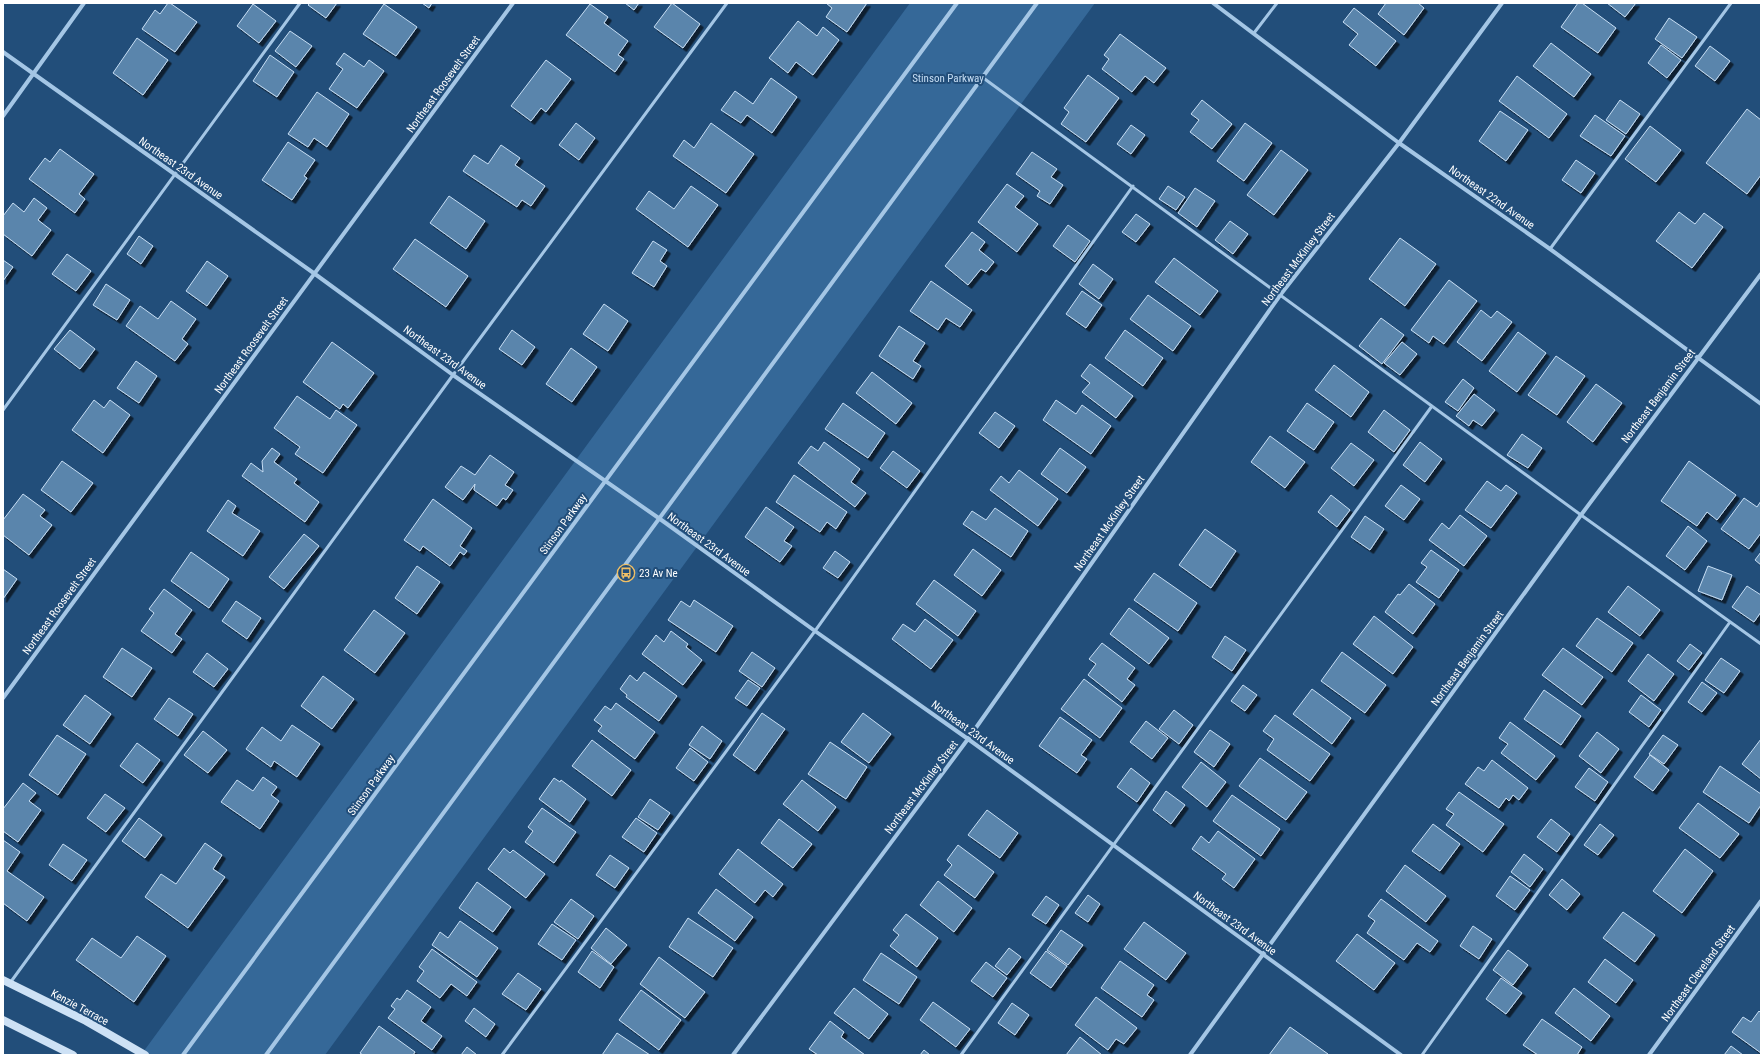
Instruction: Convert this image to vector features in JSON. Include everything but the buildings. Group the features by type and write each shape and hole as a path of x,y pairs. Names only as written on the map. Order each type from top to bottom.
{"main road":[{"name":"Kenzie Terrace","path":"6,982 86,1021 144,1055"},
{"path":"3,1020 73,1055"}],"street":[{"path":"3,116 84,3"},
{"name":"Northeast Roosevelt Street","path":"3,698 513,3"},
{"name":"Stinson Parkway","path":"183,1055 957,3"},
{"path":"266,1055 1037,3"},
{"name":"Northeast 22nd Avenue","path":"1213,3 1399,143 1550,249 1761,404"},
{"name":"Northeast McKinley Street","path":"733,1055 968,739 1281,294 1399,143 1502,3"},
{"name":"Northeast 23rd Avenue","path":"3,52 175,176 315,274 453,375 660,519 968,739 1401,1055"},
{"name":"Northeast Benjamin Street","path":"1190,1055 1581,515 1761,274"},
{"name":"Northeast Cleveland Street","path":"1649,1055 1761,901"}],"lane":[{"path":"3,410 300,3"},
{"path":"6,982 727,3"},
{"path":"1254,33 1277,3"},
{"path":"1550,249 1731,3"},
{"path":"982,77 1281,294 1581,515 1761,644"},
{"path":"502,1055 816,631 1133,186"},
{"path":"960,1055 1114,846 1432,406"},
{"path":"1422,1055 1730,622"}],"green space":[{"name":"Stinson Parkway","path":"910,3 1095,3 325,1055 141,1055"}],"place":[{"name":"23 Av Ne","path":"626,573"}]}
